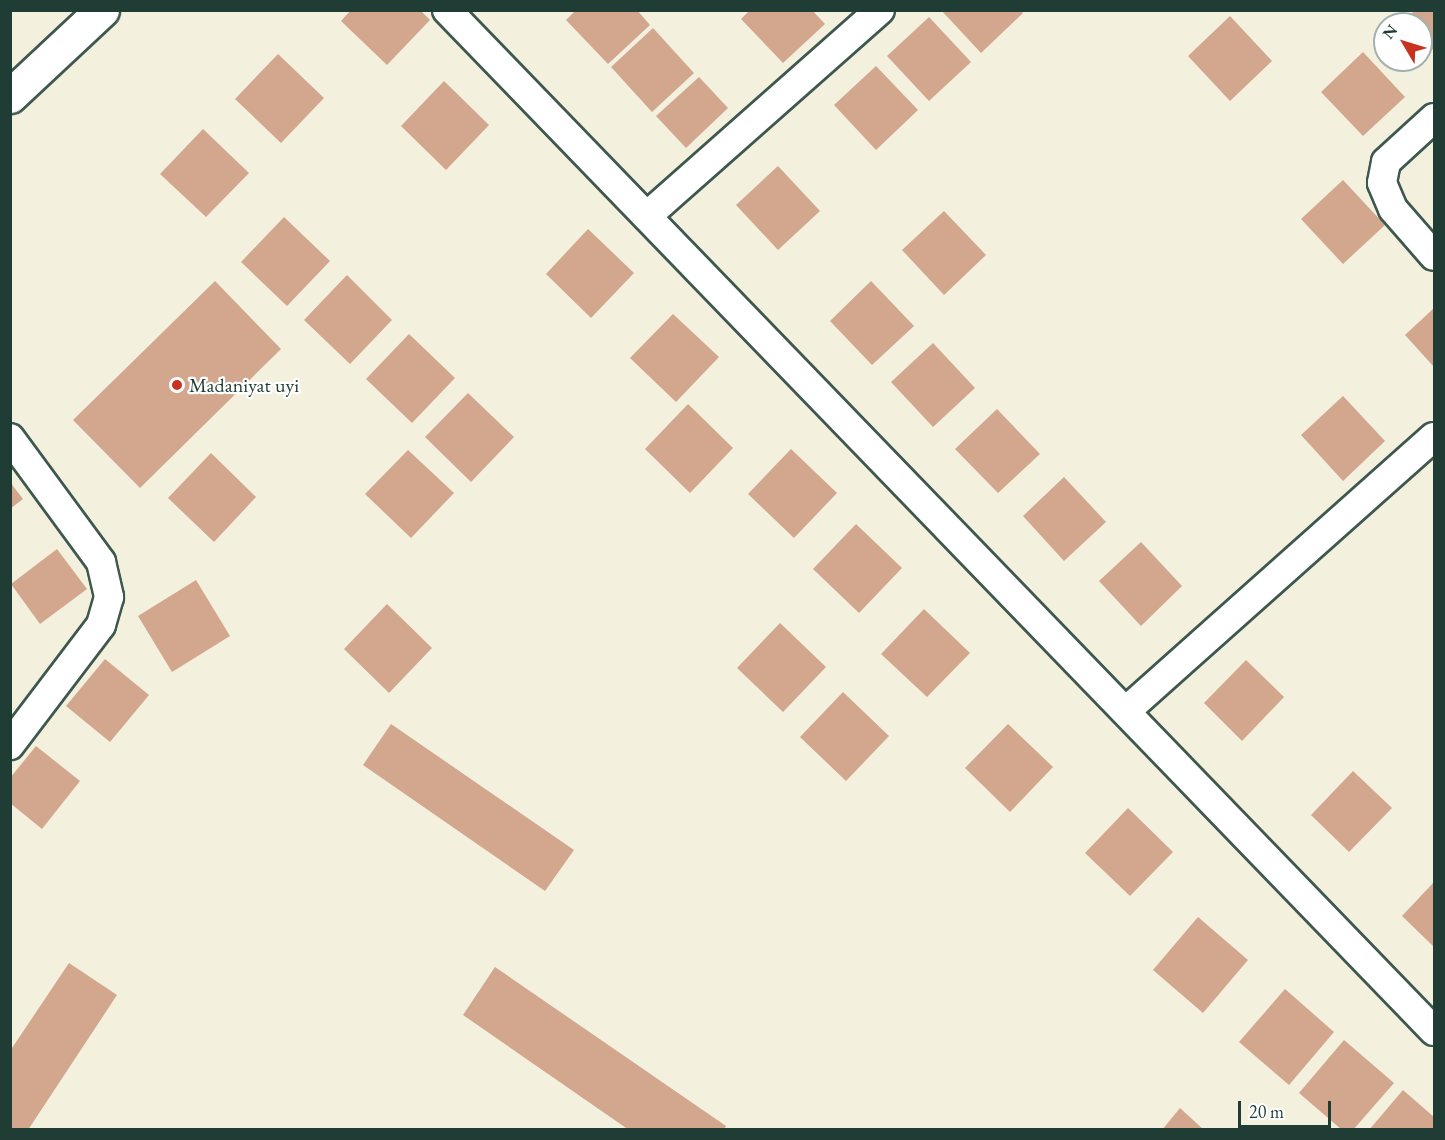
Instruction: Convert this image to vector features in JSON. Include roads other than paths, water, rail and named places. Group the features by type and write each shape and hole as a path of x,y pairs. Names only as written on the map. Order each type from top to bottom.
{"street":[{"path":"10,96 102,10"},
{"path":"447,10 1434,1031"},
{"path":"646,216 880,10"},
{"path":"1434,118 1386,162 1382,183 1393,209 1434,256"},
{"path":"1125,711 1434,437"},
{"path":"10,438 101,562 110,597 101,625 10,745"}],"place":[{"name":"Madaniyat uyi","path":"177,385"}]}
